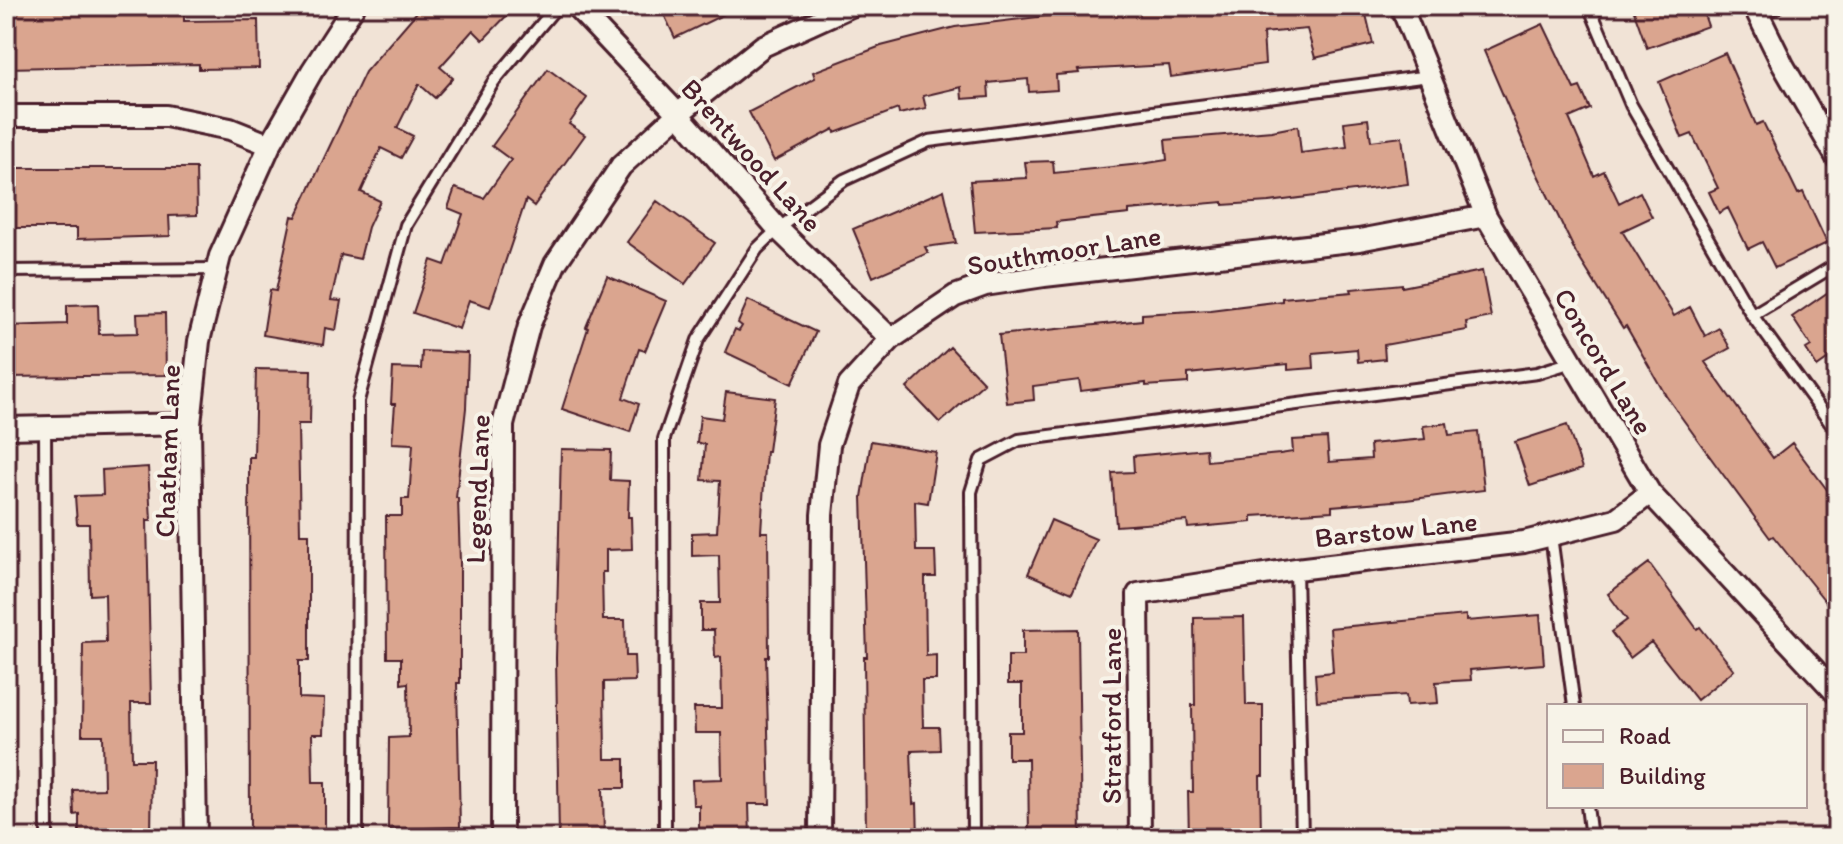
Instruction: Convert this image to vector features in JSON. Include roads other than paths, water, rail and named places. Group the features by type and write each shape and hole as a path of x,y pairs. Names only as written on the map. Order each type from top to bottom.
{"street":[{"name":"Chatham Lane","path":"196,838 190,424 199,341 220,256 270,145 354,6"},
{"name":"Brentwood Lane","path":"576,6 678,114 778,229 891,339"},
{"name":"Legend Lane","path":"502,838 503,425 529,326 555,264 621,166 678,114 763,46 851,6"},
{"name":"Concord Lane","path":"1401,6 1486,216 1650,493 1837,694"},
{"path":"1757,11 1783,65 1837,158"},
{"path":"6,116 166,116 230,129 270,145"},
{"name":"Southmoor Lane","path":"820,838 822,515 829,445 849,385 891,339 955,296 985,285 1359,240 1486,216"},
{"path":"6,428 190,424"},
{"name":"Barstow Lane","path":"1138,594 1296,569 1465,550 1551,536 1616,519 1650,493"},
{"name":"Stratford Lane","path":"1138,594 1140,838"}],"lane":[{"path":"357,838 358,401 406,225 494,81 557,6"},
{"path":"1589,6 1631,105 1752,315 1837,432"},
{"path":"1757,11 1779,6"},
{"path":"665,838 664,439 698,340 757,249 778,229 844,180 929,141 1429,76"},
{"path":"1752,315 1837,264"},
{"path":"6,271 217,269"},
{"path":"973,838 971,492 981,460 1019,440 1537,373 1572,362"},
{"path":"45,427 47,838"},
{"path":"1551,536 1574,704"},
{"path":"1296,569 1302,836 1423,838"},
{"path":"1587,808 1591,838"}]}
